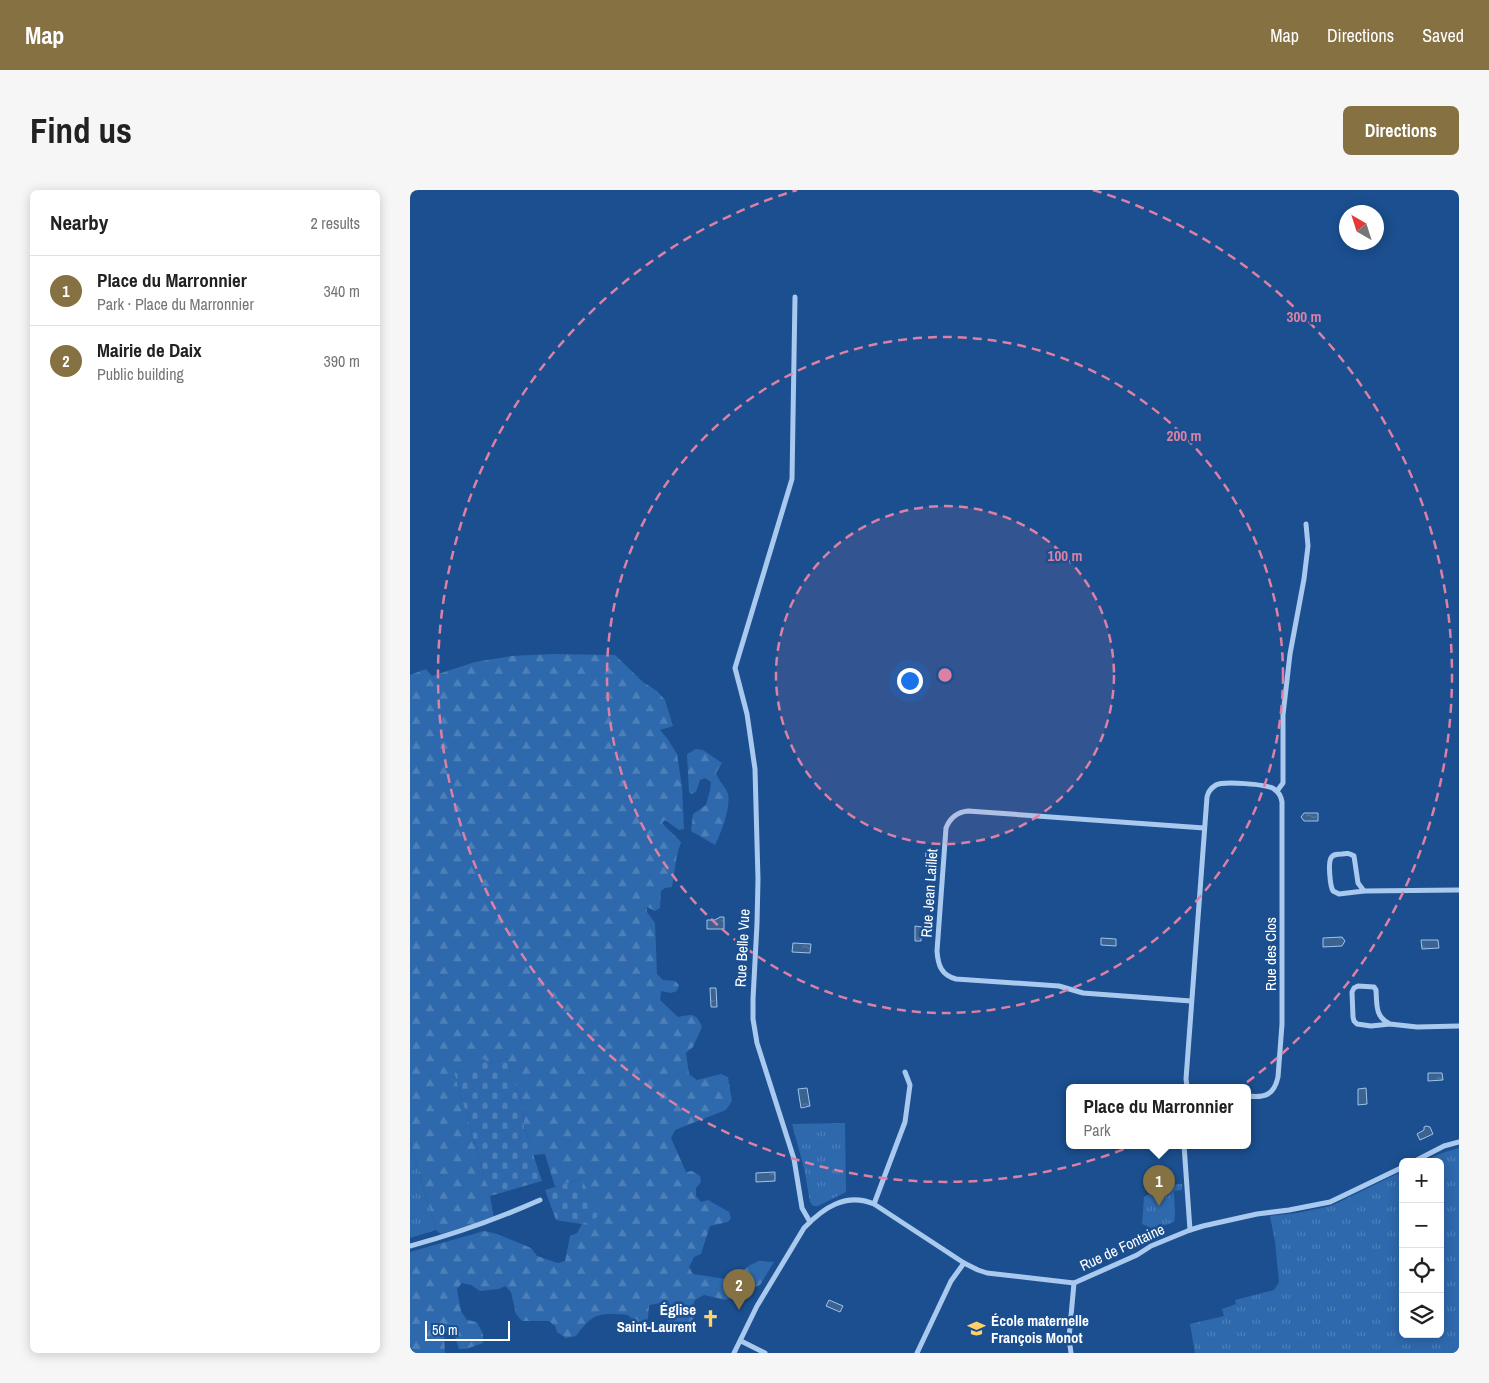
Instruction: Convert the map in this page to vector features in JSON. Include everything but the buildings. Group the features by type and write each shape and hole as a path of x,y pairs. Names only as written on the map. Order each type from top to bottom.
{"street":[{"name":"Rue Belle Vue","path":"795,297 792,479 735,668 748,714 755,769 758,879 753,979 755,1031 764,1067 794,1159 802,1208 810,1222"},
{"path":"1187,1084 1191,1001 1207,797 1211,788 1217,784 1269,787 1277,791 1282,782 1283,715 1290,654 1308,546 1306,524"},
{"name":"Rue des Clos","path":"1251,1096 1258,1097 1269,1094 1277,1084 1278,1077 1282,1024 1283,886 1282,797 1277,791"},
{"name":"Rue Jean Laillet","path":"1191,1001 1083,993 1059,986 948,977 943,972 938,960 937,951 946,828 948,822 959,813 968,811 1204,828"},
{"path":"1364,891 1358,883 1354,856 1348,853 1333,856 1330,861 1330,886 1333,891 1339,894 1364,891 1459,890"},
{"path":"1390,1024 1378,1015 1376,990 1374,987 1358,986 1354,988 1352,992 1353,1017 1357,1024 1372,1026 1390,1024 1417,1027 1459,1026"},
{"path":"874,1204 905,1122 910,1085 905,1072"},
{"path":"1421,1158 1444,1146 1459,1142"},
{"path":"1184,1149 1190,1230"},
{"name":"Rue de Fontaine","path":"734,1353 762,1298 798,1236 810,1222 827,1209 849,1200 861,1200 874,1204 964,1263 987,1273 1074,1283 1137,1256 1151,1246 1190,1230 1257,1214 1330,1202 1399,1168"},
{"path":"410,1246 451,1235 499,1218 540,1200"},
{"path":"917,1353 951,1281 964,1263"},
{"path":"1071,1353 1069,1338 1074,1283"},
{"path":"740,1341 765,1353"}],"green space":[{"path":"552,654 615,655 665,700 673,726 660,730 677,754 682,787 684,829 679,830 665,820 662,823 681,842 672,887 661,891 660,908 655,911 647,907 647,912 655,923 657,974 663,980 675,981 679,985 677,991 671,993 661,991 660,1000 678,1017 693,1015 698,1019 702,1027 693,1047 686,1053 689,1074 697,1080 721,1074 728,1077 732,1101 726,1110 675,1130 671,1138 686,1172 692,1171 700,1176 701,1182 696,1188 696,1196 701,1202 708,1200 729,1212 731,1218 728,1222 710,1226 701,1254 694,1257 689,1267 693,1274 726,1279 759,1261 774,1262 760,1285 726,1300 704,1295 695,1300 692,1308 694,1318 681,1335 669,1325 667,1302 649,1305 648,1318 644,1324 636,1323 628,1315 604,1314 593,1318 576,1336 566,1338 557,1332 555,1326 549,1321 522,1321 516,1314 511,1292 505,1286 499,1289 480,1291 471,1285 462,1283 457,1289 461,1311 467,1320 477,1322 483,1334 483,1343 466,1349 459,1349 454,1333 449,1330 444,1335 445,1353 410,1353 410,1252 484,1231 497,1234 531,1248 537,1256 558,1263 565,1261 570,1236 577,1233 582,1224 587,1225 581,1179 555,1187 545,1154 533,1155 524,1126 523,1108 506,1058 490,1064 454,1072 490,1196 494,1218 441,1234 436,1230 410,1142 410,675 426,669 432,676 475,662 511,656"},
{"path":"696,749 703,750 722,763 716,773 726,789 729,800 723,827 715,845 691,831 693,814 706,805 711,782 705,778 700,780 696,792 692,794 689,792 687,754"},
{"path":"506,1058 523,1108 524,1127 542,1181 490,1196 454,1072 470,1068 479,1060 484,1059 490,1064"},
{"path":"845,1123 846,1192 818,1206 813,1206 810,1202 804,1168 792,1124"},
{"path":"410,1142 436,1230 410,1238"},
{"path":"1459,1148 1459,1353 1195,1353 1190,1324 1224,1316 1222,1309 1236,1304 1235,1300 1274,1290 1279,1282 1270,1216 1331,1206 1399,1173 1399,1338 1444,1338 1444,1158 1430,1158"},
{"path":"581,1179 599,1210 597,1217 587,1225 556,1220 545,1190"},
{"path":"1182,1184 1182,1190 1174,1191 1174,1222 1154,1229 1142,1224 1144,1197 1165,1185"}],"water":[{"path":"1304,813 1318,813 1318,821 1304,821 1301,817"},
{"path":"926,851 934,852 933,865 925,865"},
{"path":"724,917 724,929 707,929 707,920 715,920"},
{"path":"915,926 922,927 921,941 915,941"},
{"path":"1342,937 1345,941 1342,946 1323,947 1323,938"},
{"path":"1101,938 1116,939 1116,946 1101,945"},
{"path":"1421,940 1438,940 1439,948 1422,949"},
{"path":"793,943 811,944 810,953 792,952"},
{"path":"710,988 716,988 717,1007 711,1007"},
{"path":"1428,1073 1442,1073 1443,1080 1428,1081"},
{"path":"807,1088 810,1106 801,1108 798,1089"},
{"path":"1366,1088 1367,1104 1358,1105 1358,1089"},
{"path":"1426,1126 1430,1127 1433,1134 1420,1140 1417,1134 1424,1130"},
{"path":"775,1172 775,1181 756,1182 756,1173"},
{"path":"829,1300 843,1306 840,1312 826,1306"}],"place":[{"name":"Place du Marronnier","path":"1159,1206"},
{"name":"Mairie de Daix","path":"739,1310"},
{"name":"Église Saint-Laurent","path":"710,1318"},
{"name":"École maternelle François Monot","path":"977,1329"}]}
